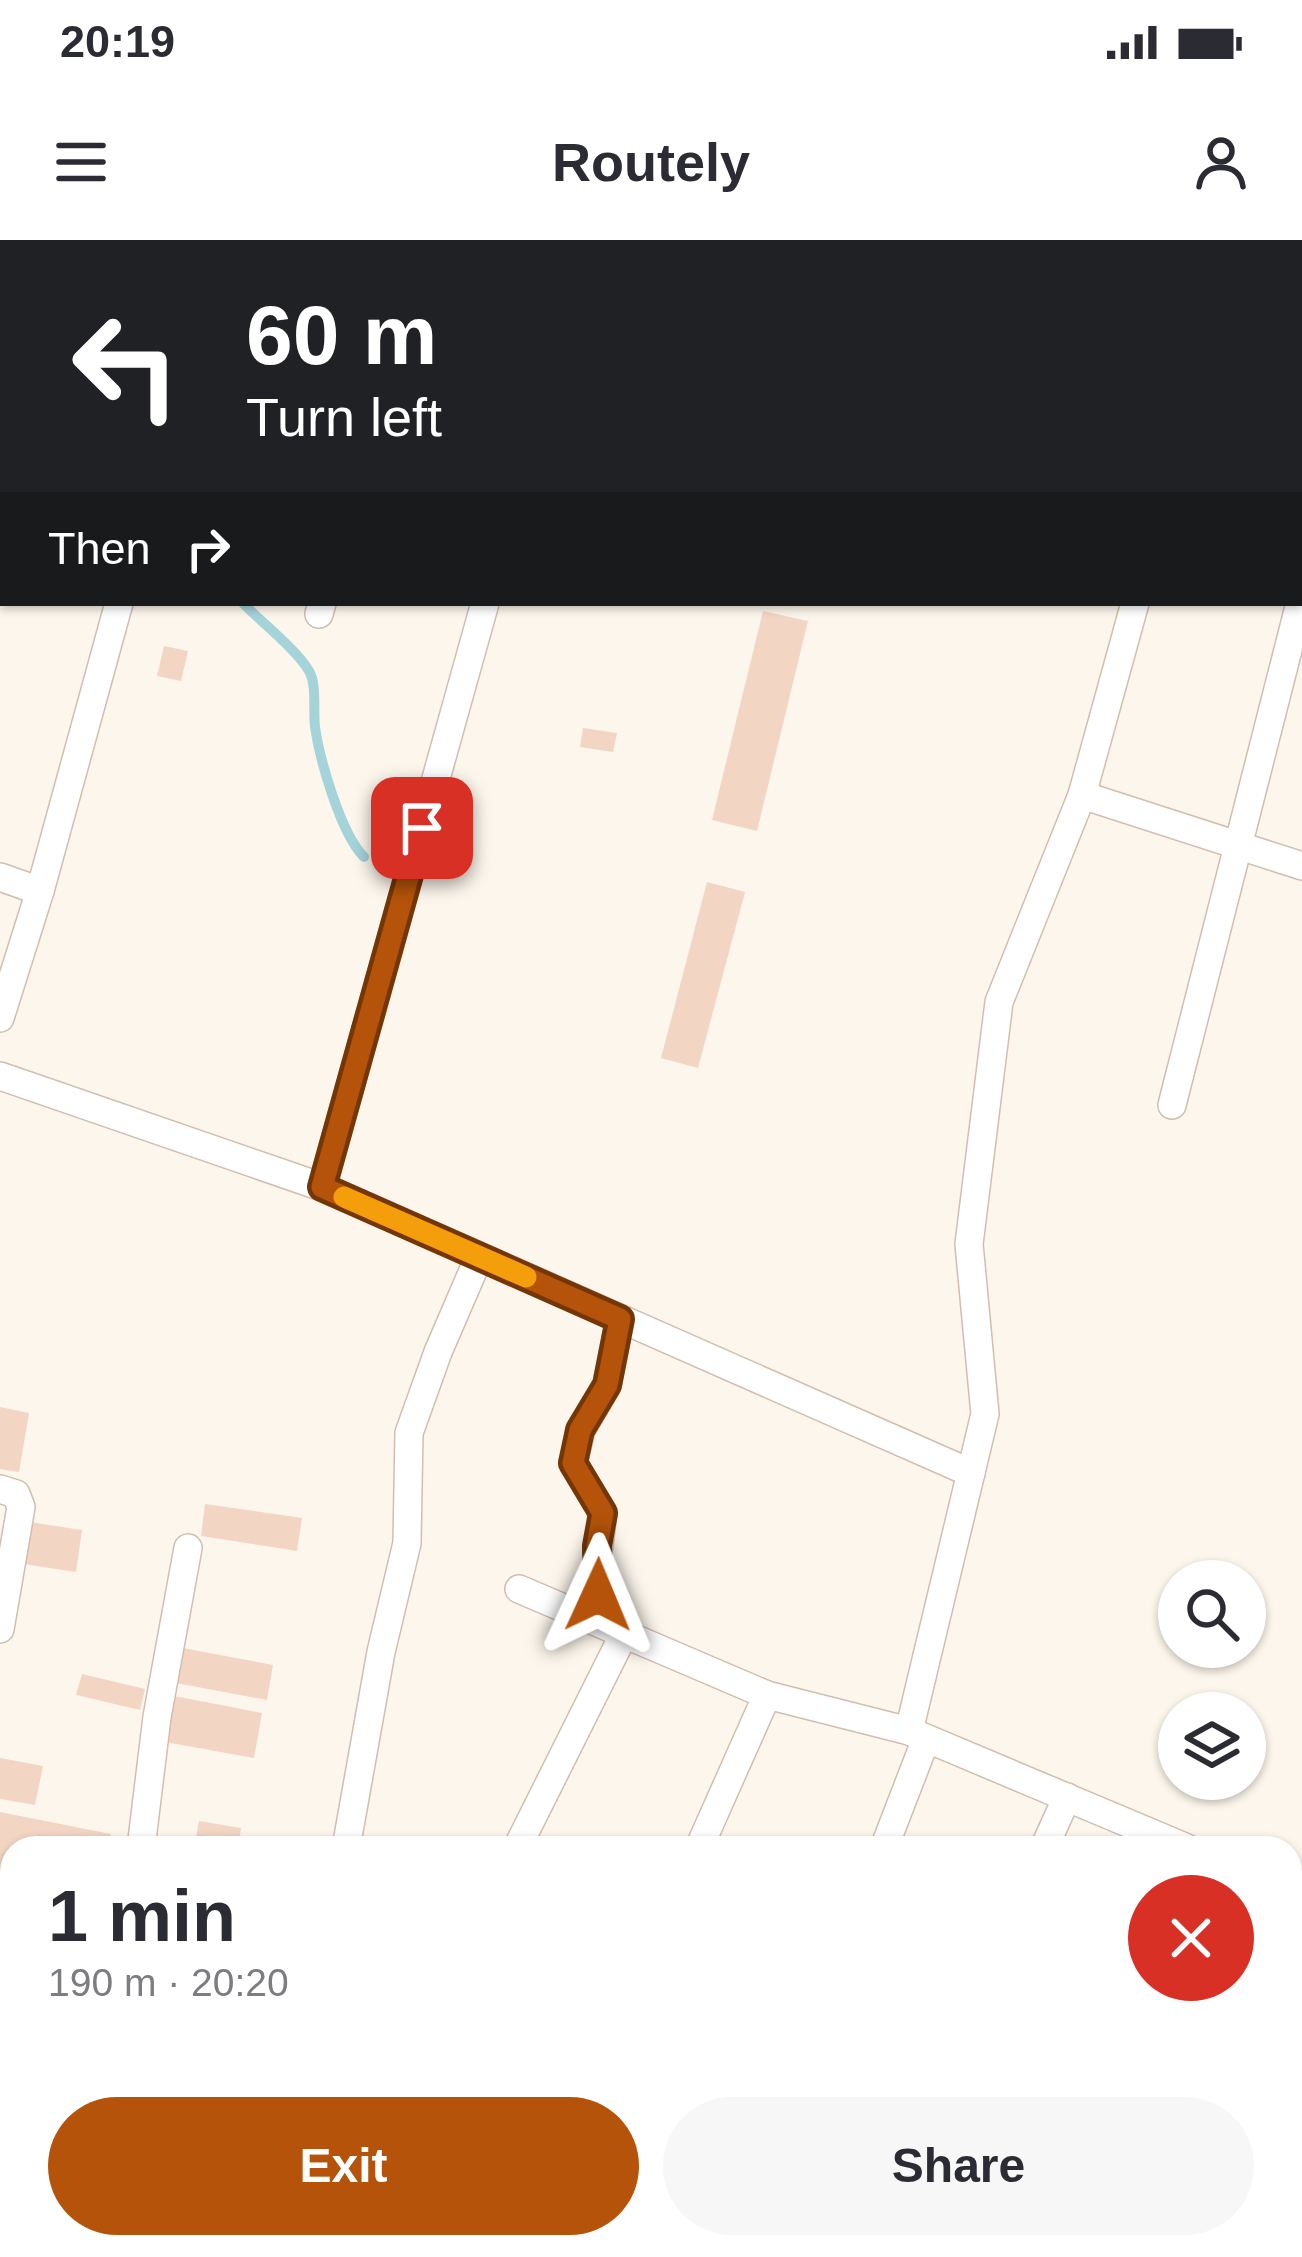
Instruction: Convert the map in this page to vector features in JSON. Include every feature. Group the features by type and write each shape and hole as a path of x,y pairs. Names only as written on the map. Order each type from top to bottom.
{"street":[{"path":"0,1018 40,891 117,606"},
{"path":"322,1187 484,606"},
{"path":"888,1836 918,1735 985,1414 969,1244 999,1002 1082,795 1134,606"},
{"path":"1172,1105 1299,606"},
{"path":"1082,795 1302,866"},
{"path":"0,877 40,891"},
{"path":"0,1076 322,1187 971,1473"},
{"path":"348,1836 407,1543 410,1433 437,1352 479,1257"},
{"path":"620,1319 607,1385 580,1430 573,1463 603,1513 596,1561 598,1595 624,1634"},
{"path":"0,1489 16,1494 21,1507 0,1629"},
{"path":"143,1836 188,1548"},
{"path":"519,1589 767,1695 918,1735 1158,1836"},
{"path":"523,1836 624,1634"},
{"path":"704,1836 767,1695"},
{"path":"1050,1836 1067,1798"}],"building":[{"path":"763,611 808,621 757,831 712,820"},
{"path":"164,646 188,651 181,681 157,676"},
{"path":"583,728 617,733 613,752 580,747"},
{"path":"707,882 745,892 698,1068 661,1058"},
{"path":"0,1407 29,1413 19,1472 0,1469"},
{"path":"205,1504 302,1518 297,1551 201,1536"},
{"path":"23,1521 82,1530 76,1572 17,1563"},
{"path":"183,1648 273,1665 267,1700 176,1683"},
{"path":"82,1674 145,1689 140,1710 76,1695"},
{"path":"174,1696 262,1713 254,1758 165,1742"},
{"path":"0,1758 43,1766 35,1805 0,1799"},
{"path":"0,1812 111,1834 111,1836 0,1836"},
{"path":"199,1821 241,1828 240,1836 196,1836"}],"waterway":[{"path":"246,606 309,671 327,777 347,832 364,857"}],"slow traffic":[{"path":"344,1197 526,1277"}],"route":[{"path":"422,828 322,1187 620,1319 607,1385 580,1430 573,1463 603,1513 595,1575 598,1595"}]}
